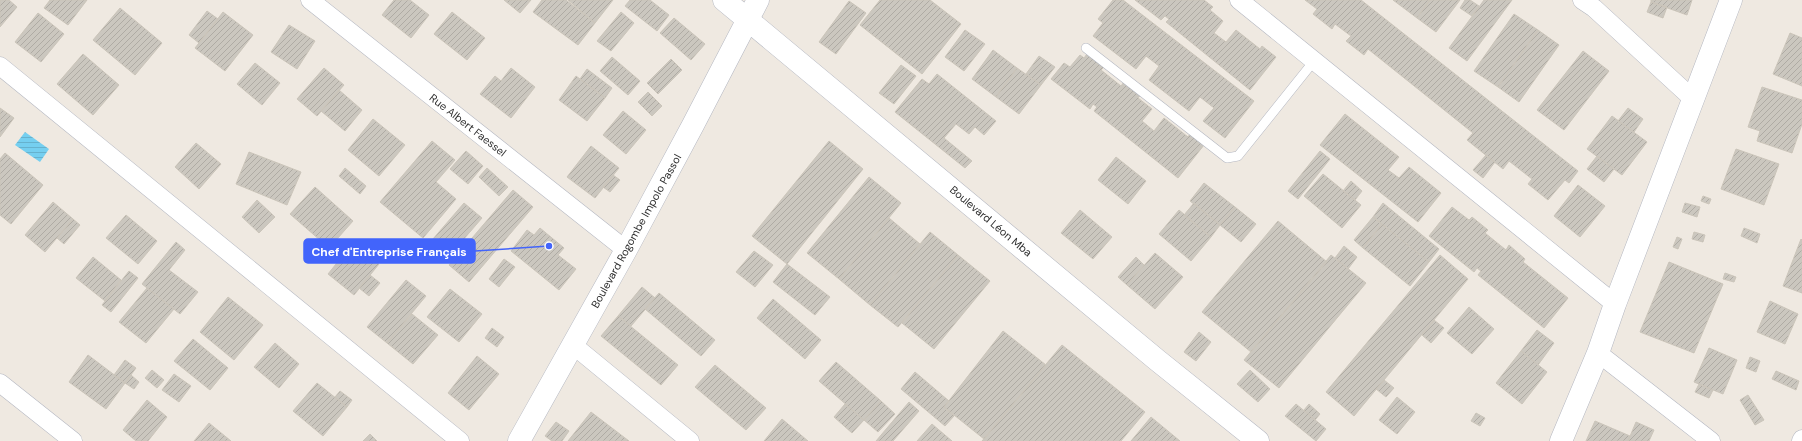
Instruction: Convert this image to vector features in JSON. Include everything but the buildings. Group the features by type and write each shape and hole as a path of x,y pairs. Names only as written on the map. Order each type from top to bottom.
{"street":[{"name":"Rue Albert Faessel","path":"310,0 626,250"},
{"name":"Boulevard Léon Mba","path":"724,0 753,9 1157,360 1258,441"},
{"path":"1239,0 1615,304"},
{"path":"1582,0 1594,8 1693,99"},
{"path":"1561,441 1598,354 1615,304 1731,0"},
{"name":"Boulevard Rogombe Impolo Passol","path":"519,441 626,250 753,9"},
{"path":"0,66 460,441"},
{"path":"573,345 690,441"},
{"path":"1598,354 1711,441"},
{"path":"0,383 73,441"}],"lane":[{"path":"1086,48 1227,158 1238,156 1314,61"}],"water":[{"path":"25,132 49,149 40,162 15,145"}],"place":[{"name":"Chef d'Entreprise Français","path":"549,246"}]}
